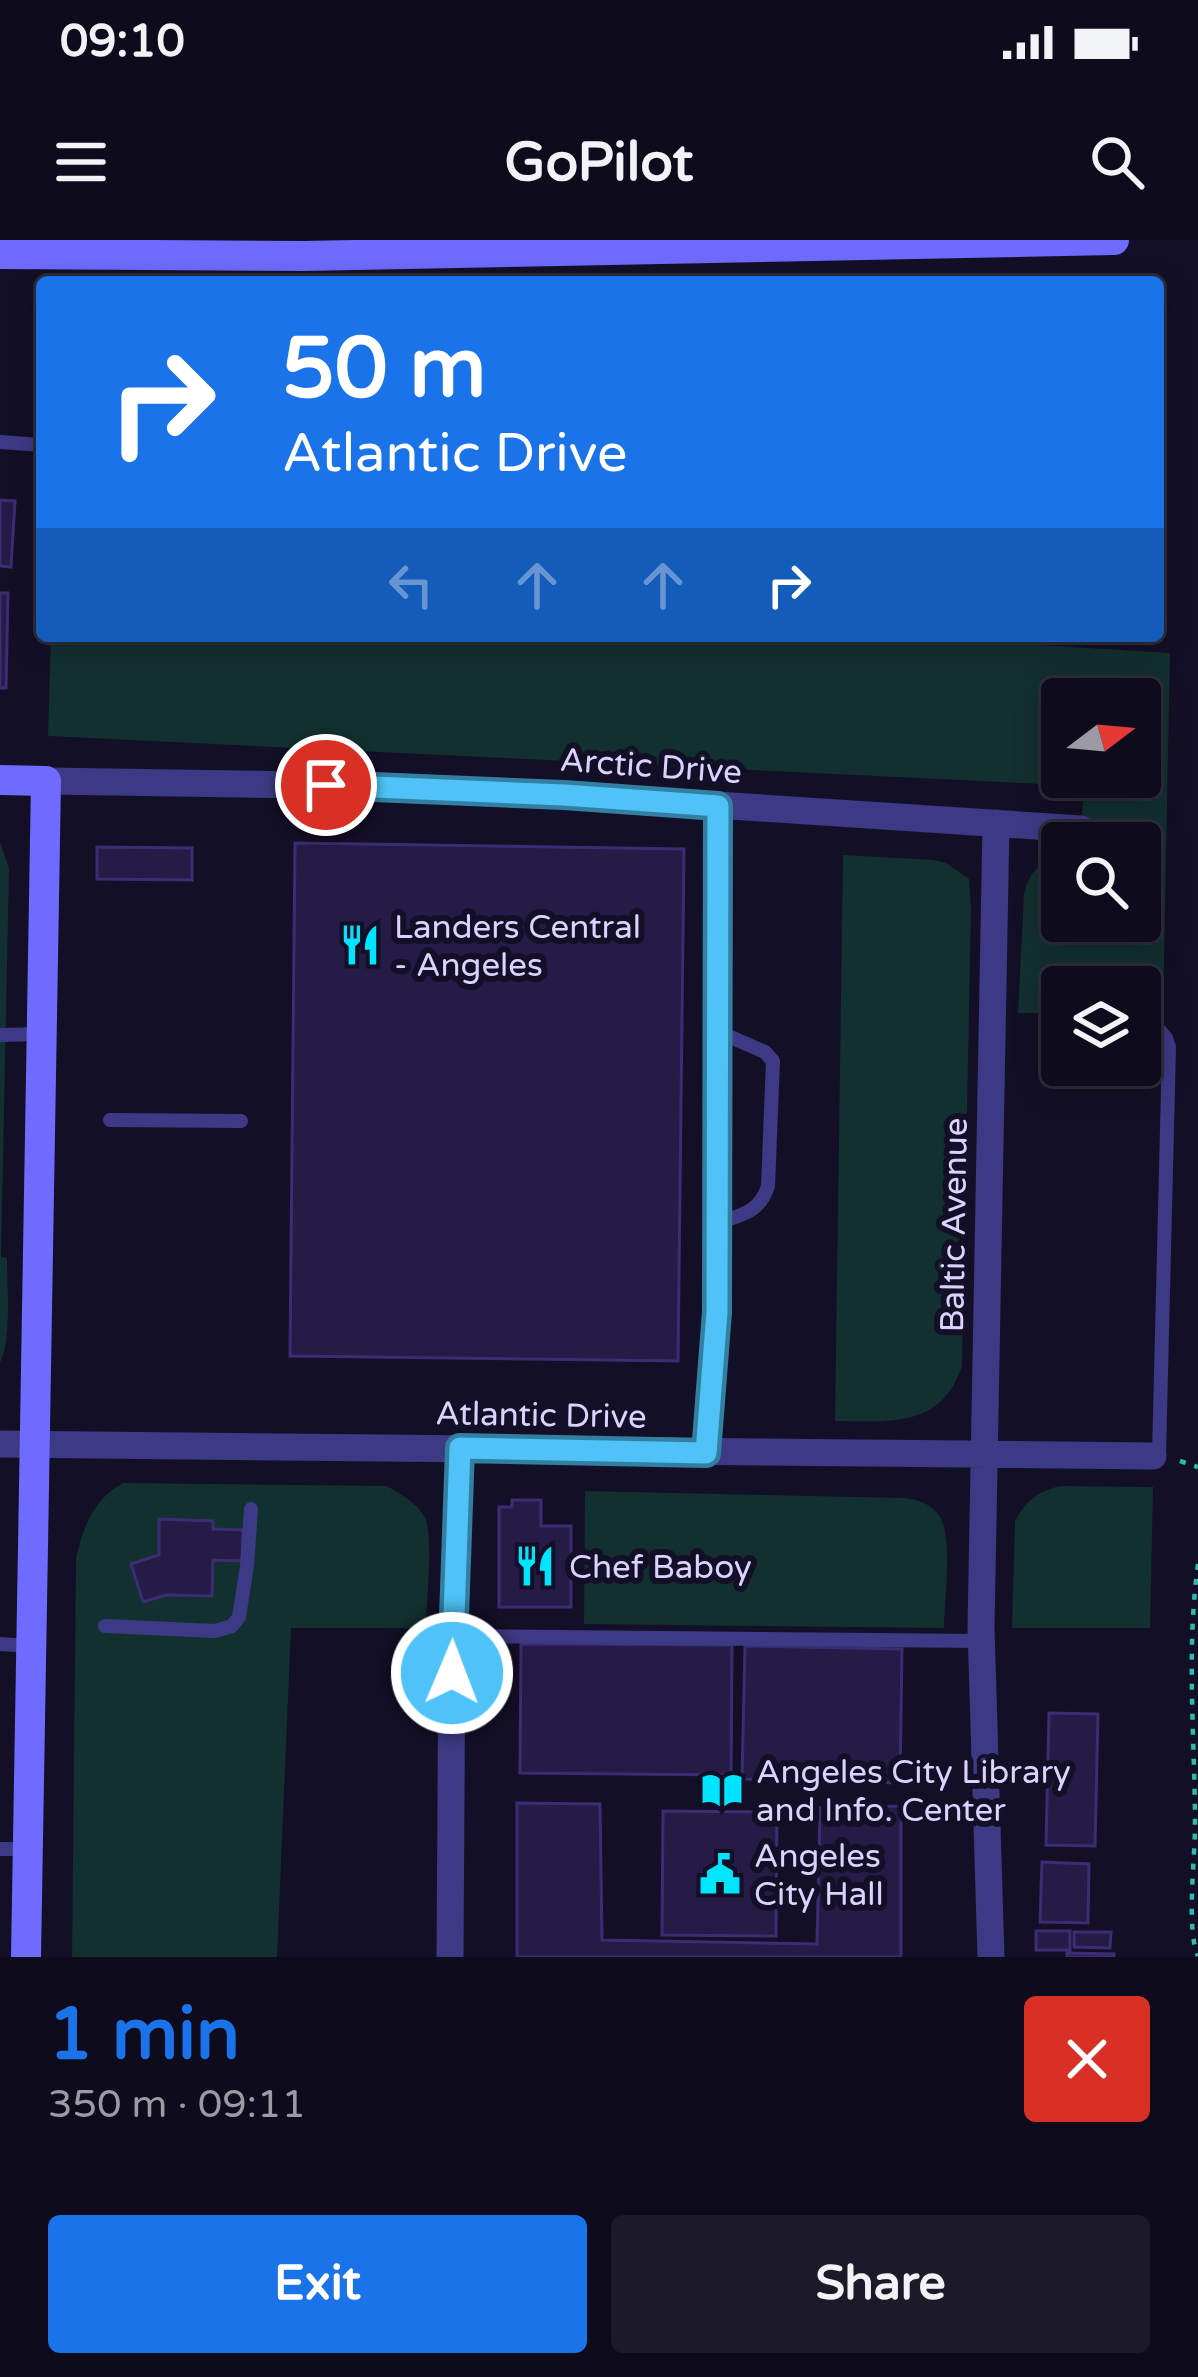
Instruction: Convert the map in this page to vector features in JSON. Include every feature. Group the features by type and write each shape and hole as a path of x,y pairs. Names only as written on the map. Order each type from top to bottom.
{"main road":[{"path":"0,254 304,256 615,245 1114,240"},
{"name":"Arctic Drive","path":"0,780 46,781"},
{"path":"26,1957 14,1849 15,1645 34,1444 46,781"}],"street":[{"name":"Arctic Drive","path":"46,781 376,786 1041,827"},
{"name":"Baltic Avenue","path":"991,1957 981,1635 997,824"},
{"name":"Atlantic Drive","path":"0,1444 1156,1455"},
{"path":"450,1957 460,1448"}],"lane":[{"path":"0,442 36,445"},
{"path":"706,1453 717,1312 718,806"},
{"path":"717,1030 755,1046 772,1061 764,1198 758,1209 717,1223"},
{"path":"1156,1455 1169,1048 1161,1033"},
{"path":"0,1035 40,1034"},
{"path":"110,1120 241,1121"},
{"path":"105,1626 215,1630 232,1626 239,1617 251,1509"},
{"path":"453,1632 981,1635"}],"path":[{"path":"1198,1564 1191,1639 1193,1946 1198,1956"}],"green space":[{"path":"51,642 993,642 1170,653 1163,1014 1161,966 1041,966 1041,1013 1018,1013 1024,894 1041,866 1041,942 1161,942 1161,822 1081,822 1083,798 1161,798 1161,678 1041,678 1041,784 48,736"},
{"path":"0,842 9,868 1,1257 7,1258 8,1312 0,1363"},
{"path":"843,855 934,860 969,879 962,1366 941,1401 927,1411 894,1420 835,1421"},
{"path":"123,1483 387,1486 413,1503 425,1518 429,1555 426,1628 291,1628 277,1957 72,1957 76,1558 91,1515"},
{"path":"1061,1486 1153,1487 1150,1628 1012,1628 1015,1521 1033,1498"},
{"path":"585,1491 922,1502 938,1514 946,1536 944,1628 584,1624"}],"building":[{"path":"0,500 15,501 11,567 0,566"},
{"path":"0,593 8,593 6,688 0,688"},
{"path":"295,843 684,849 678,1361 290,1356"},
{"path":"97,847 192,848 192,880 97,879"},
{"name":"Chef Baboy","path":"512,1500 541,1500 541,1526 571,1526 571,1607 499,1607 499,1507 512,1507"},
{"path":"159,1519 213,1521 213,1529 243,1530 242,1561 213,1560 212,1596 166,1595 143,1602 131,1564 159,1555"},
{"path":"521,1644 732,1645 731,1775 520,1773"},
{"path":"745,1646 902,1649 900,1783 742,1779"},
{"path":"1049,1713 1098,1714 1095,1846 1046,1845"},
{"path":"517,1803 600,1804 602,1940 817,1944 820,1808 901,1806 901,1957 517,1957"},
{"name":"Angeles City Hall","path":"663,1811 777,1812 776,1936 662,1935"},
{"path":"1042,1862 1089,1864 1088,1923 1040,1922"},
{"path":"1036,1931 1070,1931 1070,1950 1036,1950"},
{"path":"1074,1932 1111,1932 1110,1948 1074,1947"},
{"path":"1067,1953 1114,1954 1114,1957 1067,1957"}],"place":[{"name":"Landers Central - Angeles","path":"360,945"},
{"name":"Chef Baboy","path":"535,1566"},
{"name":"Angeles City Library and Info. Center","path":"722,1790"},
{"name":"Angeles City Hall","path":"720,1874"}],"route":[{"path":"326,785 718,806 717,1312 706,1453 460,1448 452,1673"}]}
